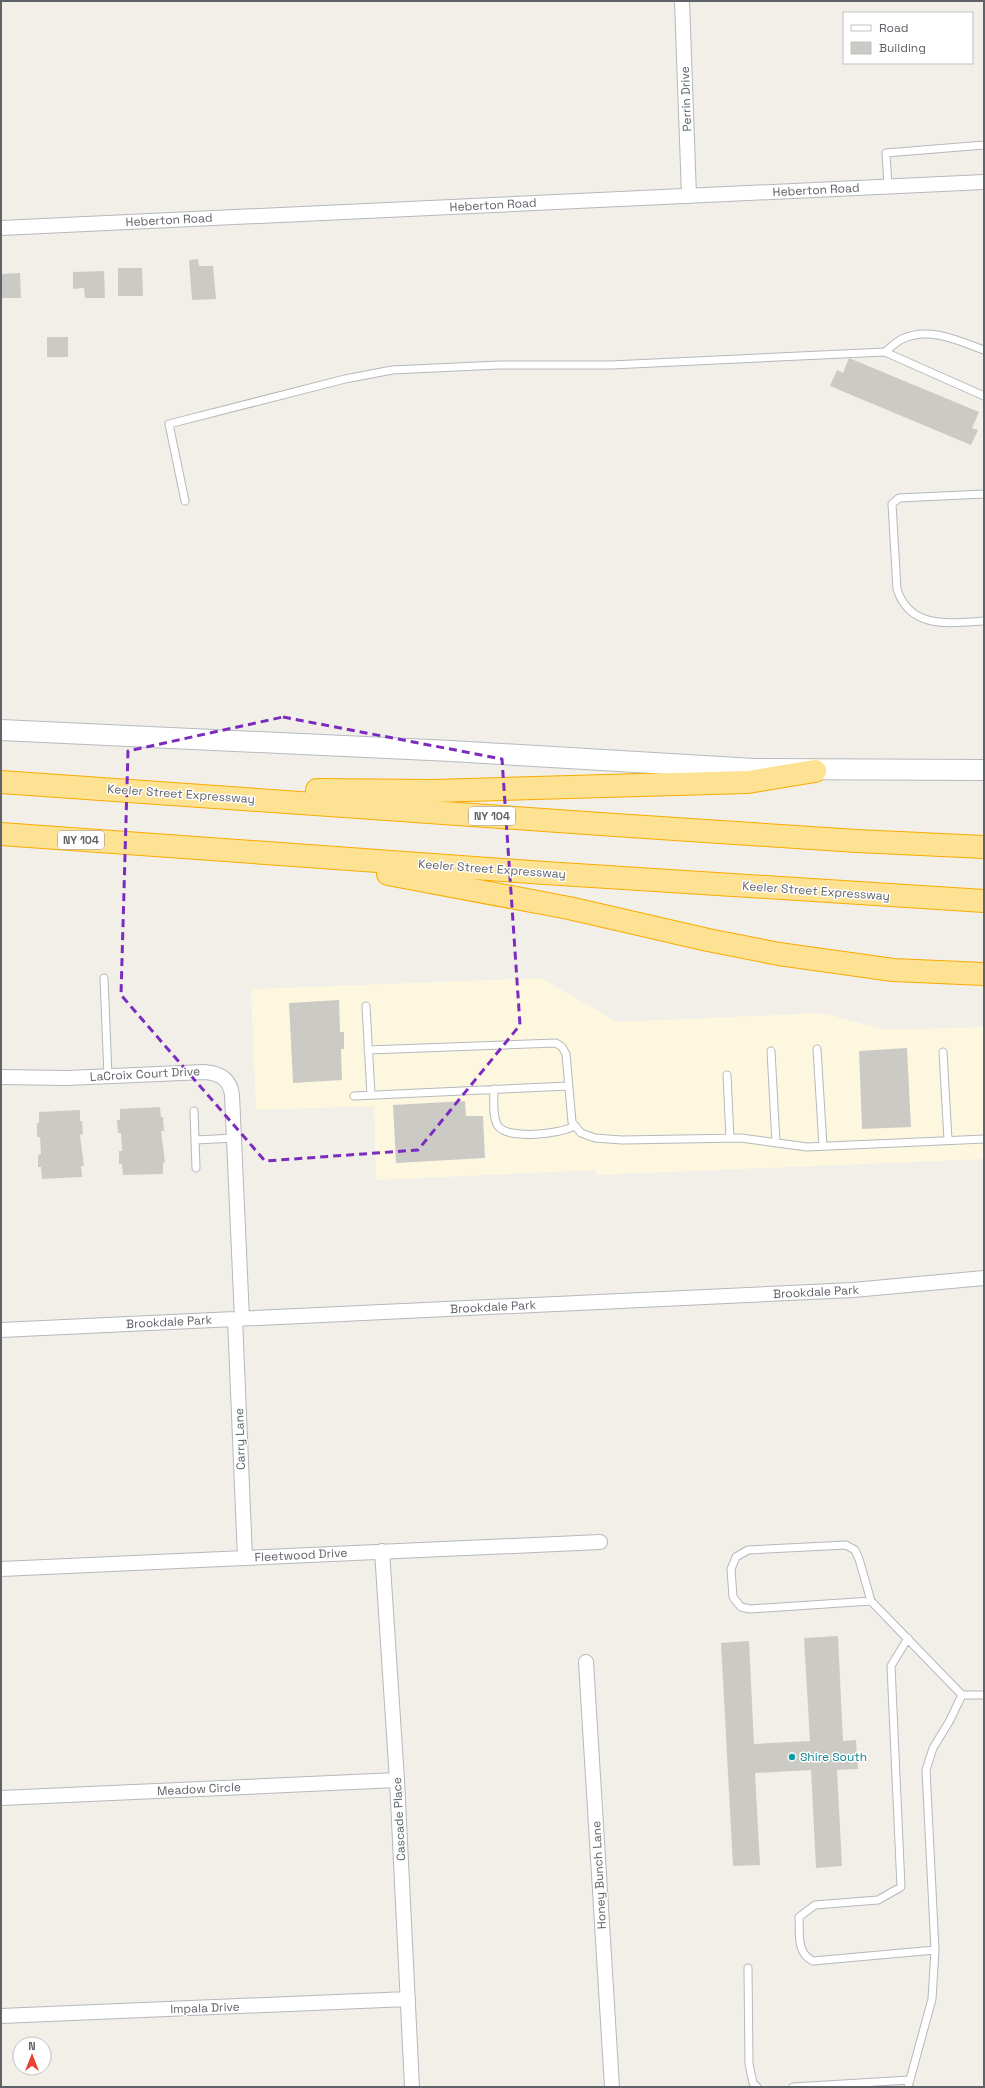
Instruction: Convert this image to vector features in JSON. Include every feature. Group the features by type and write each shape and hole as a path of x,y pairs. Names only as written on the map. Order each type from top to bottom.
{"highway":[{"path":"102,788 454,791 748,782 815,771"},
{"name":"Keeler Street Expressway","path":"1,782 849,841 984,847"},
{"name":"Keeler Street Expressway","path":"1,834 984,902"},
{"path":"243,851 365,870 536,901 708,940 779,954 894,970 984,974"}],"main road":[{"path":"1,730 451,751 701,767 815,771 984,770"}],"street":[{"name":"Perrin Drive","path":"682,1 689,196"},
{"name":"Heberton Road","path":"1,228 984,182"},
{"path":"1,723 28,731"},
{"name":"LaCroix Court Drive","path":"1,1076 66,1078 204,1072 217,1074 226,1079 232,1089 235,1138"},
{"name":"Carry Lane","path":"235,1138 238,1319 245,1558"},
{"name":"Brookdale Park","path":"1,1330 859,1290 984,1278"},
{"name":"Fleetwood Drive","path":"1,1569 600,1542"},
{"name":"Cascade Place","path":"382,1551 398,1780 412,2087"},
{"name":"Honey Bunch Lane","path":"586,1662 612,2087"},
{"name":"Meadow Circle","path":"1,1798 398,1780"},
{"name":"Impala Drive","path":"1,2016 408,1999"}],"lane":[{"path":"888,186 886,153 984,145"},
{"path":"885,352 903,338 922,334 943,335 984,350"},
{"path":"185,501 169,424 345,379 392,370 499,365 611,365 885,352 984,396"},
{"path":"984,494 899,498 892,504 897,589 901,603 919,617 938,623 984,621"},
{"path":"104,978 108,1076"},
{"path":"366,1006 371,1095"},
{"path":"368,1050 551,1041 559,1044 564,1050 570,1117 574,1126 584,1135 602,1139 637,1140 730,1138 798,1146 984,1139"},
{"path":"817,1049 823,1146"},
{"path":"771,1051 776,1143"},
{"path":"943,1052 948,1140"},
{"path":"727,1075 730,1138"},
{"path":"354,1096 568,1086"},
{"path":"494,1089 496,1122 504,1132 516,1134 554,1132 565,1131 574,1126"},
{"path":"194,1111 196,1168"},
{"path":"195,1140 235,1138"},
{"path":"871,1601 750,1609 741,1607 733,1597 731,1569 736,1558 748,1550 846,1544 855,1550 871,1601 962,1695 984,1695"},
{"path":"908,1638 891,1666 901,1887 878,1900 815,1905 799,1917 800,1948 805,1957 813,1961 935,1950"},
{"path":"793,2087 909,2083 932,1999 935,1950 926,1770 933,1748 949,1722 962,1695"},
{"path":"748,1968 749,2064 753,2083 758,2087"}],"highlighted area":[{"path":"283,717 502,759 520,1025 418,1150 265,1161 121,995 128,751"}],"shaded area":[{"path":"541,978 617,1022 822,1013 885,1030 984,1027 984,1159 597,1175 596,1170 376,1180 374,1106 256,1110 251,989"}],"building":[{"path":"198,259 199,266 213,266 216,299 192,300 189,260"},
{"path":"118,268 142,268 143,296 118,296"},
{"path":"104,271 105,298 85,298 84,288 73,289 73,272"},
{"path":"20,273 21,298 1,298 1,274"},
{"path":"47,337 68,337 68,357 47,357"},
{"path":"849,358 979,412 972,428 978,430 971,445 830,386 837,370 843,373"},
{"path":"339,1000 340,1032 344,1032 344,1049 341,1049 342,1080 293,1083 289,1003"},
{"path":"907,1048 911,1127 862,1129 859,1051"},
{"path":"465,1101 466,1116 483,1116 485,1158 396,1163 393,1105"},
{"path":"160,1107 161,1117 163,1117 164,1131 161,1131 165,1162 163,1163 163,1174 123,1175 122,1164 119,1164 119,1151 122,1151 121,1133 118,1133 117,1120 120,1120 120,1109"},
{"path":"80,1110 80,1121 82,1121 83,1134 80,1135 84,1166 81,1166 82,1177 42,1179 41,1167 38,1167 38,1155 41,1154 40,1137 37,1137 39,1112"},
{"name":"Shire South","path":"838,1636 843,1741 856,1740 858,1769 837,1770 842,1866 816,1868 811,1770 755,1773 760,1865 733,1866 721,1643 749,1641 754,1744 810,1741 804,1638"}],"place":[{"name":"Shire South","path":"792,1757"}]}
